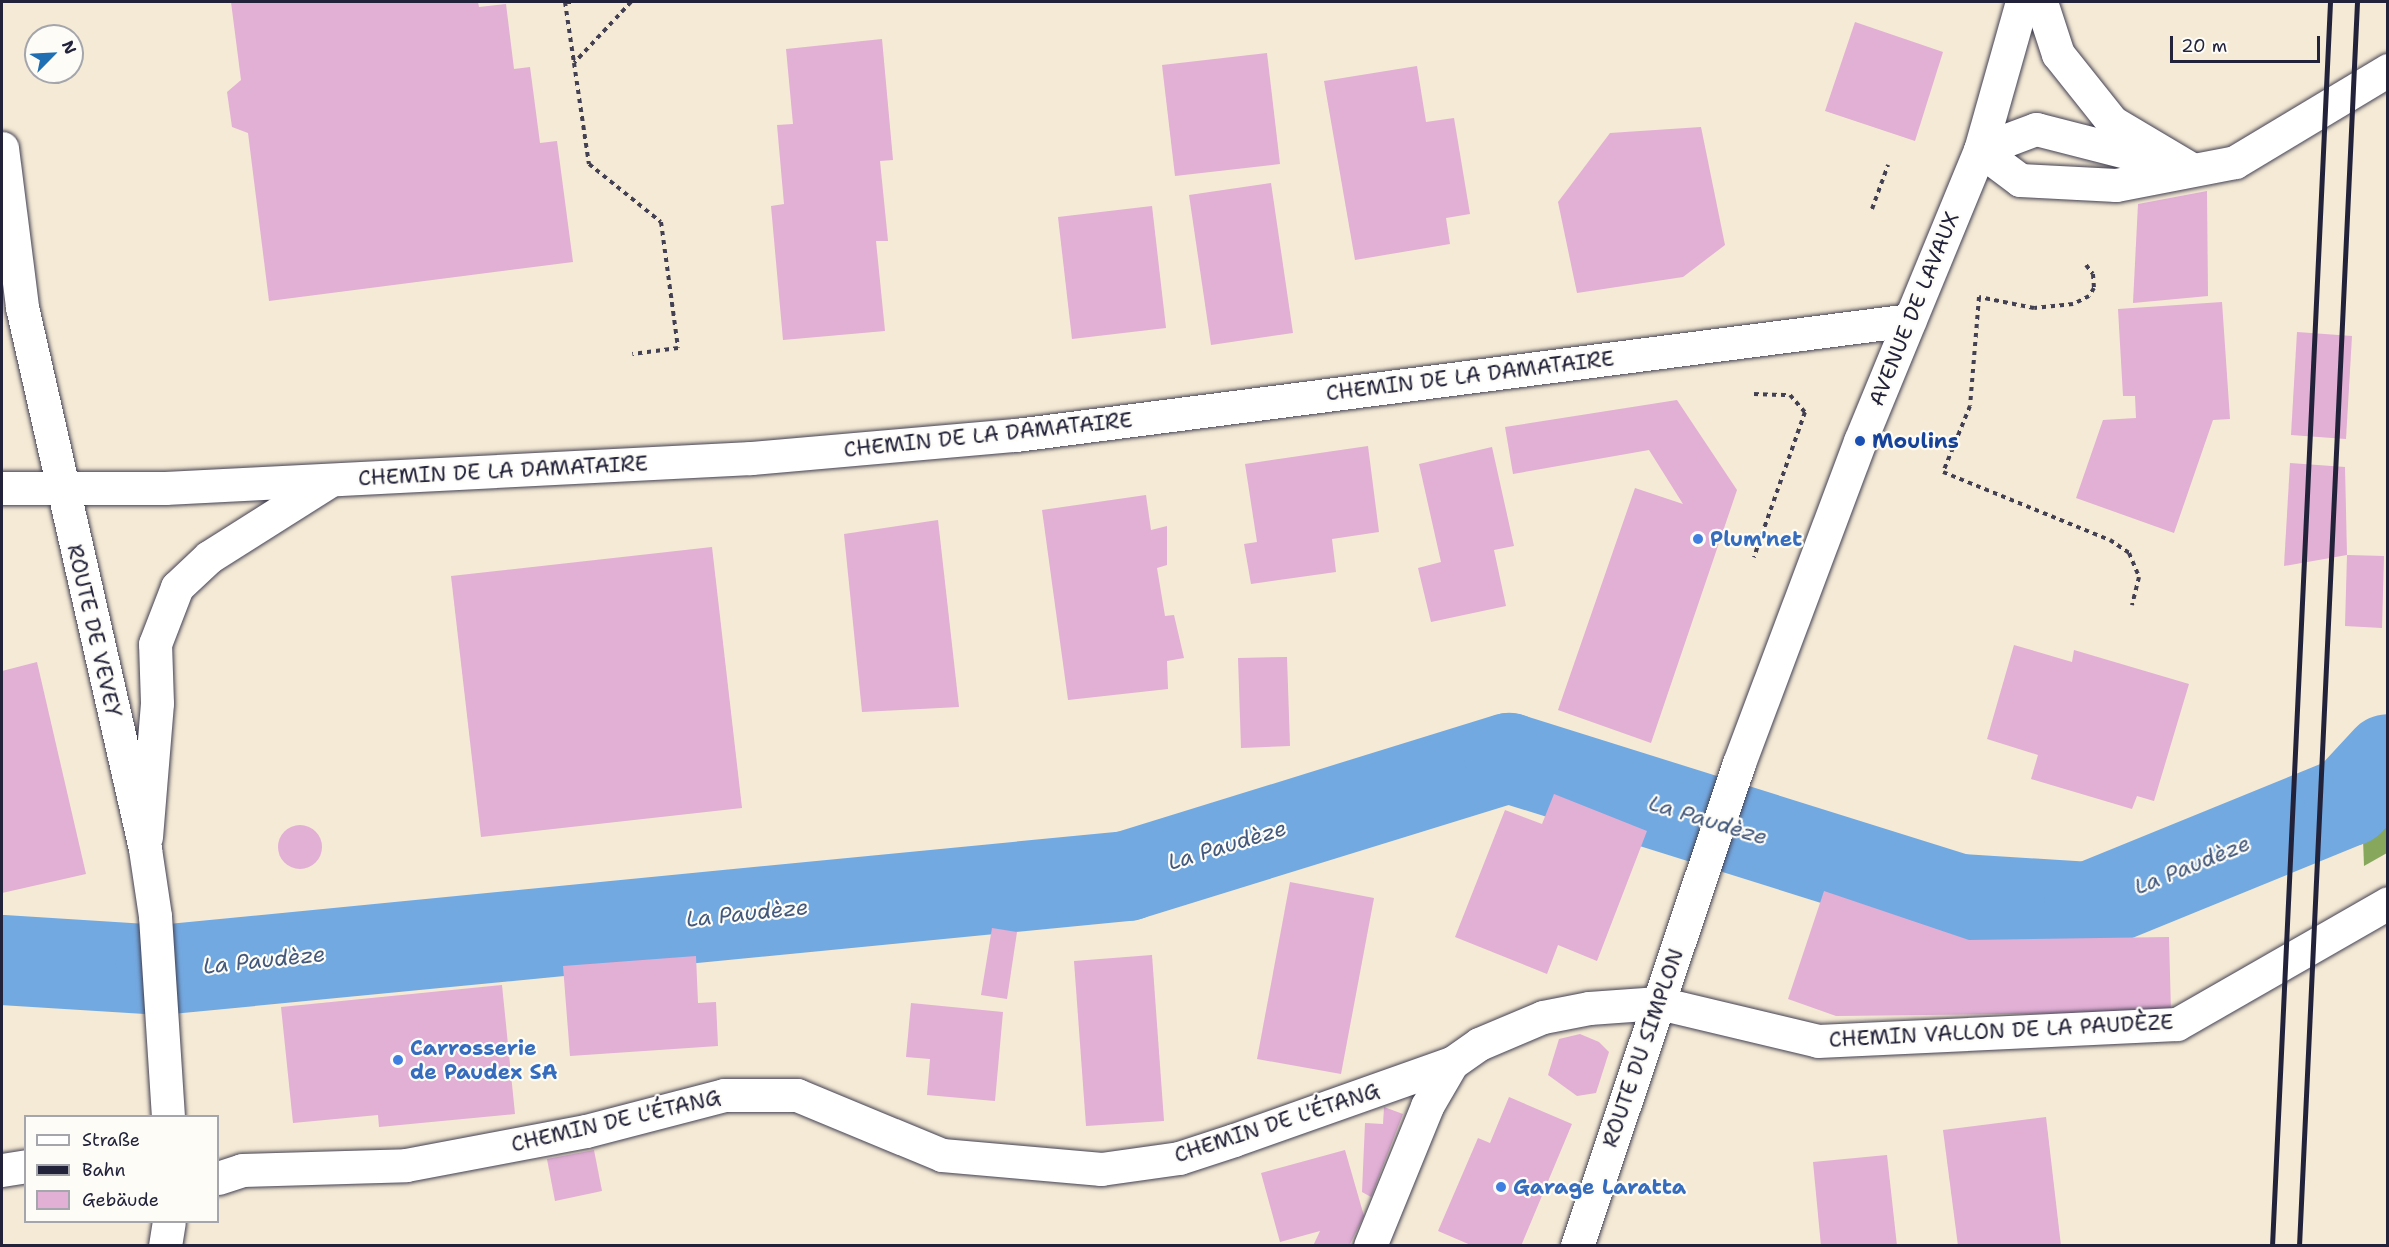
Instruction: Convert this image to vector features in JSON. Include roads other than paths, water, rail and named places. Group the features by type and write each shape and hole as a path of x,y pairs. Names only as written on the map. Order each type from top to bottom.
{"street":[{"name":"AVENUE DE LAVAUX","path":"1709,850 1739,763 1860,441 1980,150 2022,2"},
{"path":"2041,2 2058,54 2112,122 2191,169"},
{"path":"1980,150 2020,180 2116,185 2235,162 2388,70"},
{"path":"1980,150 2036,129 2191,169"},
{"name":"ROUTE DE VEVEY","path":"2,148 22,307 61,488 145,849 155,916 168,1115"},
{"name":"CHEMIN DE LA DAMATAIRE","path":"2,488 330,480 751,458 1016,435 1910,320"},
{"path":"145,849 157,703 154,644 177,587 209,557 330,480"},
{"name":"ROUTE DU SIMPLON","path":"1577,1245 1709,850"},
{"name":"CHEMIN VALLON DE LA PAUDÈZE","path":"1659,1003 1818,1041 2177,1024 2388,903"},
{"name":"CHEMIN DE L'ÉTANG","path":"219,1178 242,1170 406,1165 586,1131 734,1095 797,1095 942,1155 1101,1169 1179,1158 1452,1063 1479,1044 1543,1017 1589,1008 1659,1003"},
{"path":"1370,1245 1427,1106 1452,1063"},
{"path":"2,1170 24,1166"},
{"path":"165,1245 168,1223"}],"waterway":[{"name":"La Paudèze","path":"2,960 160,970 1127,876 1509,758 1960,899 2089,907 2349,801 2388,759"}],"railway":[{"path":"2272,1246 2330,2"},
{"path":"2299,1246 2357,2"}],"place":[{"name":"Moulins","path":"1860,441"},
{"name":"Plum'net","path":"1698,539"},
{"name":"Carrosserie de Paudex SA","path":"398,1060"},
{"name":"Garage Laratta","path":"1501,1187"}]}
